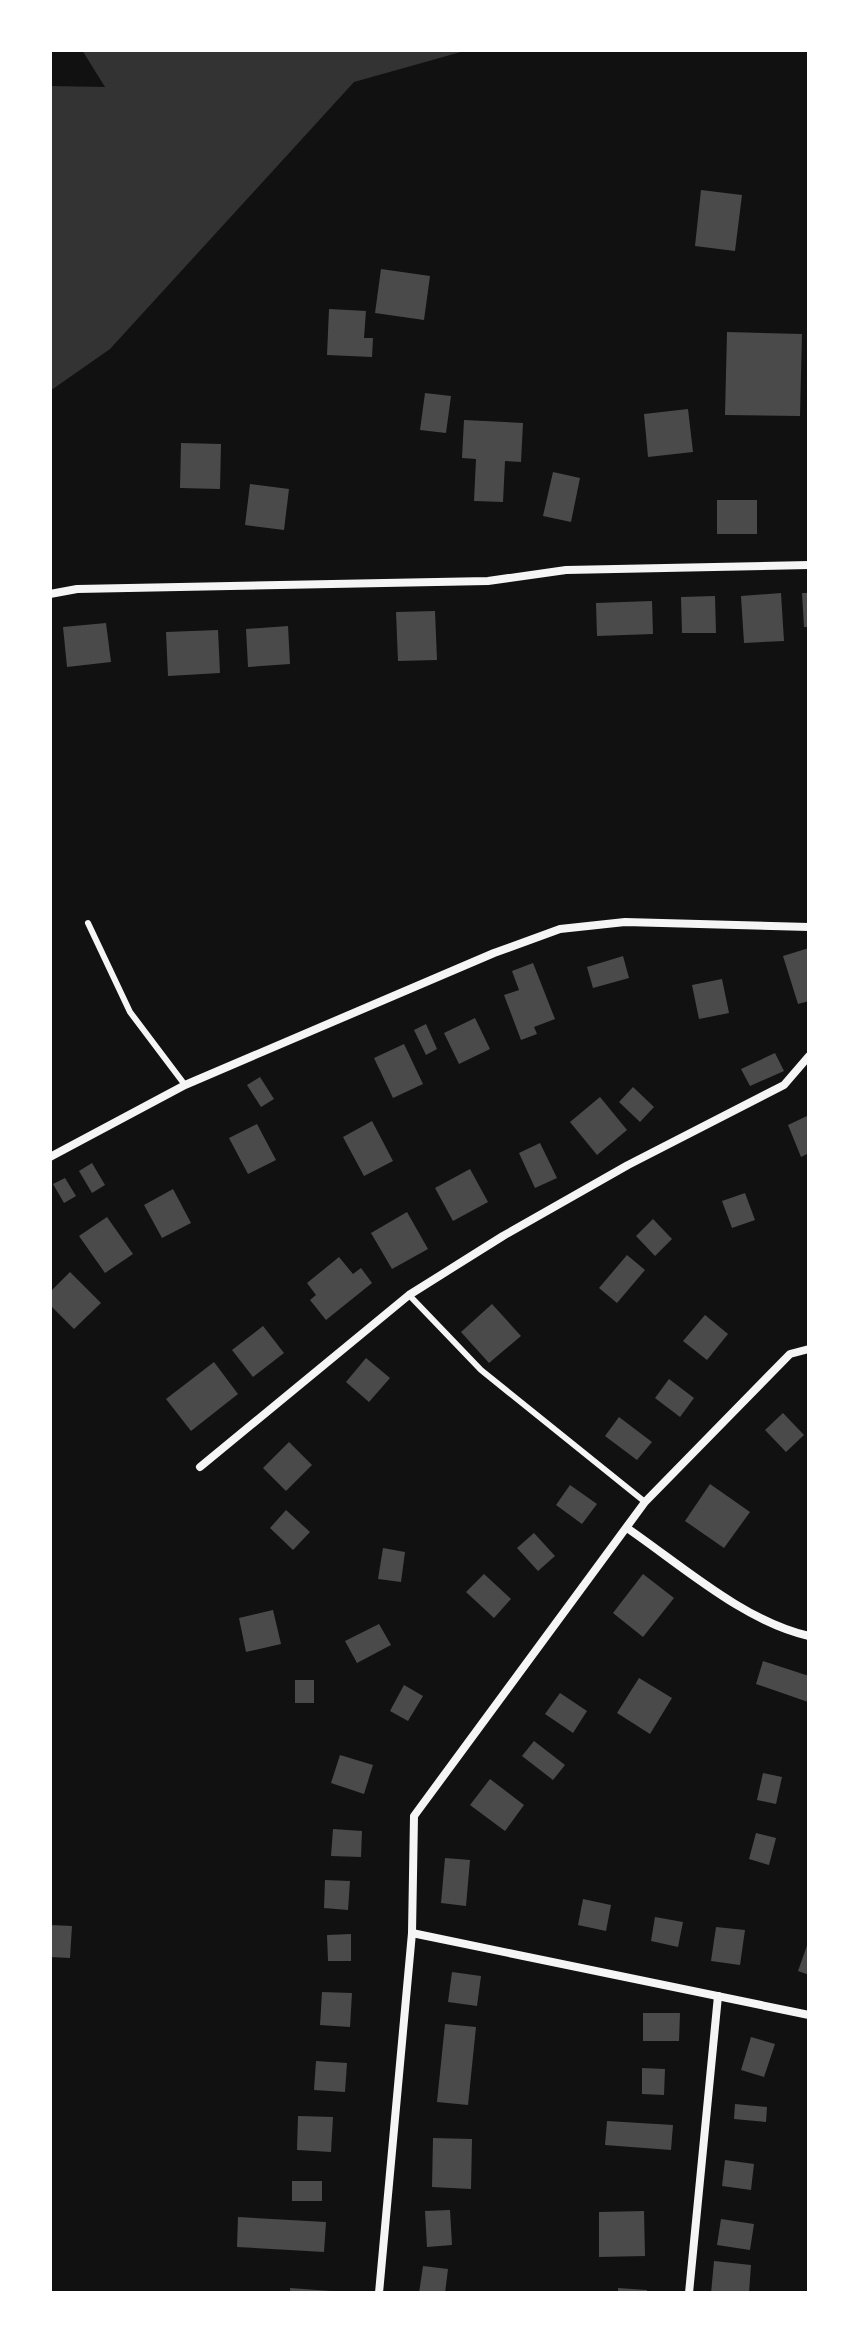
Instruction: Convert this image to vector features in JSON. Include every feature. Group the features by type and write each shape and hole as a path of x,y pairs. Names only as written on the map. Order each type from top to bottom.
{"street":[{"path":"50,594 77,589 488,581 566,570 809,565"},
{"path":"50,1157 185,1085 494,953 560,929 625,922 809,927"},
{"path":"200,1467 409,1295 503,1236 628,1165 784,1085 809,1056"},
{"path":"379,2293 412,1933 414,1816 645,1502 790,1354 809,1349"},
{"path":"627,1528 752,1615 785,1630 809,1636"},
{"path":"412,1933 809,2015"},
{"path":"689,2293 718,1996"}],"lane":[{"path":"88,923 130,1012 185,1085"},
{"path":"409,1295 481,1370 645,1502"}],"shaded area":[{"path":"82,50 468,50 354,82 110,349 50,391 50,86 105,87"}],"building":[{"path":"701,190 742,195 735,251 695,246"},
{"path":"381,269 430,276 424,320 375,313"},
{"path":"329,309 366,311 364,338 373,338 372,357 327,355"},
{"path":"727,332 802,334 800,416 725,415"},
{"path":"425,393 451,396 446,433 420,430"},
{"path":"688,409 693,452 648,457 644,414"},
{"path":"464,420 523,423 521,462 505,461 503,502 474,501 476,459 462,458"},
{"path":"181,443 221,444 220,489 180,488"},
{"path":"553,472 580,478 571,522 543,516"},
{"path":"250,484 289,489 284,530 245,525"},
{"path":"717,500 757,500 757,534 717,534"},
{"path":"781,593 784,641 744,643 741,596"},
{"path":"802,593 809,593 809,627 804,627"},
{"path":"715,596 716,633 682,633 681,597"},
{"path":"652,601 653,634 597,636 596,603"},
{"path":"435,611 437,660 398,661 396,612"},
{"path":"106,623 111,662 67,667 63,627"},
{"path":"288,626 290,664 248,667 246,629"},
{"path":"218,630 220,673 168,676 166,632"},
{"path":"809,948 809,1001 798,1004 783,956"},
{"path":"623,956 629,978 593,988 587,967"},
{"path":"533,963 555,1019 534,1027 537,1034 521,1040 504,995 519,990 512,971"},
{"path":"722,979 729,1013 699,1019 692,985"},
{"path":"475,1018 490,1049 459,1064 444,1033"},
{"path":"426,1024 437,1049 426,1055 414,1030"},
{"path":"404,1044 423,1084 393,1098 374,1058"},
{"path":"775,1053 784,1071 750,1086 741,1069"},
{"path":"260,1077 274,1099 261,1107 247,1085"},
{"path":"633,1087 654,1107 640,1122 619,1102"},
{"path":"600,1097 627,1130 597,1155 570,1122"},
{"path":"807,1116 809,1153 801,1157 788,1125"},
{"path":"372,1121 393,1161 364,1176 343,1137"},
{"path":"257,1124 276,1160 248,1174 229,1138"},
{"path":"540,1143 557,1178 535,1188 519,1153"},
{"path":"92,1163 105,1185 92,1193 79,1171"},
{"path":"470,1169 488,1202 453,1221 435,1188"},
{"path":"65,1178 76,1196 64,1203 53,1184"},
{"path":"173,1189 191,1223 162,1238 144,1205"},
{"path":"745,1193 755,1220 732,1228 722,1201"},
{"path":"407,1212 428,1249 392,1269 371,1233"},
{"path":"107,1217 133,1254 105,1273 79,1236"},
{"path":"653,1219 672,1239 655,1256 636,1236"},
{"path":"627,1255 645,1270 617,1303 599,1288"},
{"path":"339,1257 353,1274 361,1268 372,1283 326,1320 310,1300 316,1295 307,1283"},
{"path":"70,1272 101,1303 74,1329 50,1305 50,1292"},
{"path":"492,1304 521,1336 489,1363 461,1332"},
{"path":"705,1315 728,1334 707,1360 683,1341"},
{"path":"263,1326 284,1353 253,1377 232,1350"},
{"path":"366,1358 390,1378 369,1402 346,1382"},
{"path":"214,1362 238,1394 191,1431 166,1399"},
{"path":"669,1379 694,1398 680,1417 655,1398"},
{"path":"783,1413 804,1435 786,1452 765,1430"},
{"path":"619,1417 652,1442 637,1460 605,1436"},
{"path":"289,1442 312,1465 286,1491 263,1468"},
{"path":"710,1484 750,1512 724,1548 685,1521"},
{"path":"570,1485 597,1504 582,1524 556,1505"},
{"path":"286,1510 310,1532 293,1550 270,1528"},
{"path":"534,1533 555,1556 538,1571 517,1548"},
{"path":"383,1548 405,1552 401,1582 378,1579"},
{"path":"484,1574 511,1599 494,1618 466,1592"},
{"path":"643,1574 674,1598 643,1637 613,1613"},
{"path":"273,1610 281,1644 246,1652 239,1618"},
{"path":"379,1624 391,1645 357,1663 345,1641"},
{"path":"763,1661 809,1676 808,1702 756,1684"},
{"path":"639,1678 672,1698 650,1734 617,1713"},
{"path":"295,1680 314,1680 314,1703 295,1703"},
{"path":"404,1685 423,1696 408,1721 390,1711"},
{"path":"560,1693 587,1711 573,1733 545,1714"},
{"path":"534,1741 565,1765 553,1780 522,1756"},
{"path":"340,1755 373,1765 364,1794 331,1783"},
{"path":"763,1773 782,1777 776,1804 757,1800"},
{"path":"490,1779 524,1805 505,1831 470,1805"},
{"path":"333,1829 362,1831 361,1857 331,1856"},
{"path":"756,1833 776,1838 769,1865 749,1859"},
{"path":"445,1858 470,1860 466,1906 441,1903"},
{"path":"325,1880 350,1881 348,1910 324,1908"},
{"path":"583,1899 611,1905 606,1931 578,1925"},
{"path":"655,1917 683,1922 678,1947 651,1941"},
{"path":"50,1925 72,1926 70,1958 50,1957"},
{"path":"716,1927 745,1930 740,1965 711,1961"},
{"path":"351,1934 351,1961 328,1961 327,1935"},
{"path":"809,1940 809,1975 798,1971"},
{"path":"452,1972 481,1976 477,2006 448,2002"},
{"path":"322,1992 352,1993 350,2027 320,2025"},
{"path":"643,2013 680,2013 679,2041 643,2041"},
{"path":"445,2024 476,2027 468,2105 437,2102"},
{"path":"751,2037 775,2044 764,2077 741,2070"},
{"path":"316,2061 347,2063 345,2092 314,2090"},
{"path":"642,2068 665,2069 664,2095 642,2094"},
{"path":"735,2104 767,2107 766,2122 734,2119"},
{"path":"298,2116 333,2117 331,2152 297,2150"},
{"path":"607,2121 673,2125 671,2150 605,2145"},
{"path":"433,2138 472,2139 471,2189 432,2187"},
{"path":"725,2160 754,2164 751,2190 722,2186"},
{"path":"292,2181 322,2181 322,2201 292,2201"},
{"path":"450,2210 452,2245 427,2247 425,2211"},
{"path":"644,2211 645,2256 599,2257 599,2212"},
{"path":"238,2217 326,2222 324,2252 237,2247"},
{"path":"721,2219 754,2224 750,2250 717,2245"},
{"path":"714,2261 751,2265 749,2293 711,2293"},
{"path":"423,2266 448,2269 445,2293 419,2293"},
{"path":"290,2288 331,2291 290,2293"},
{"path":"618,2288 647,2290 647,2293 618,2293"}]}
